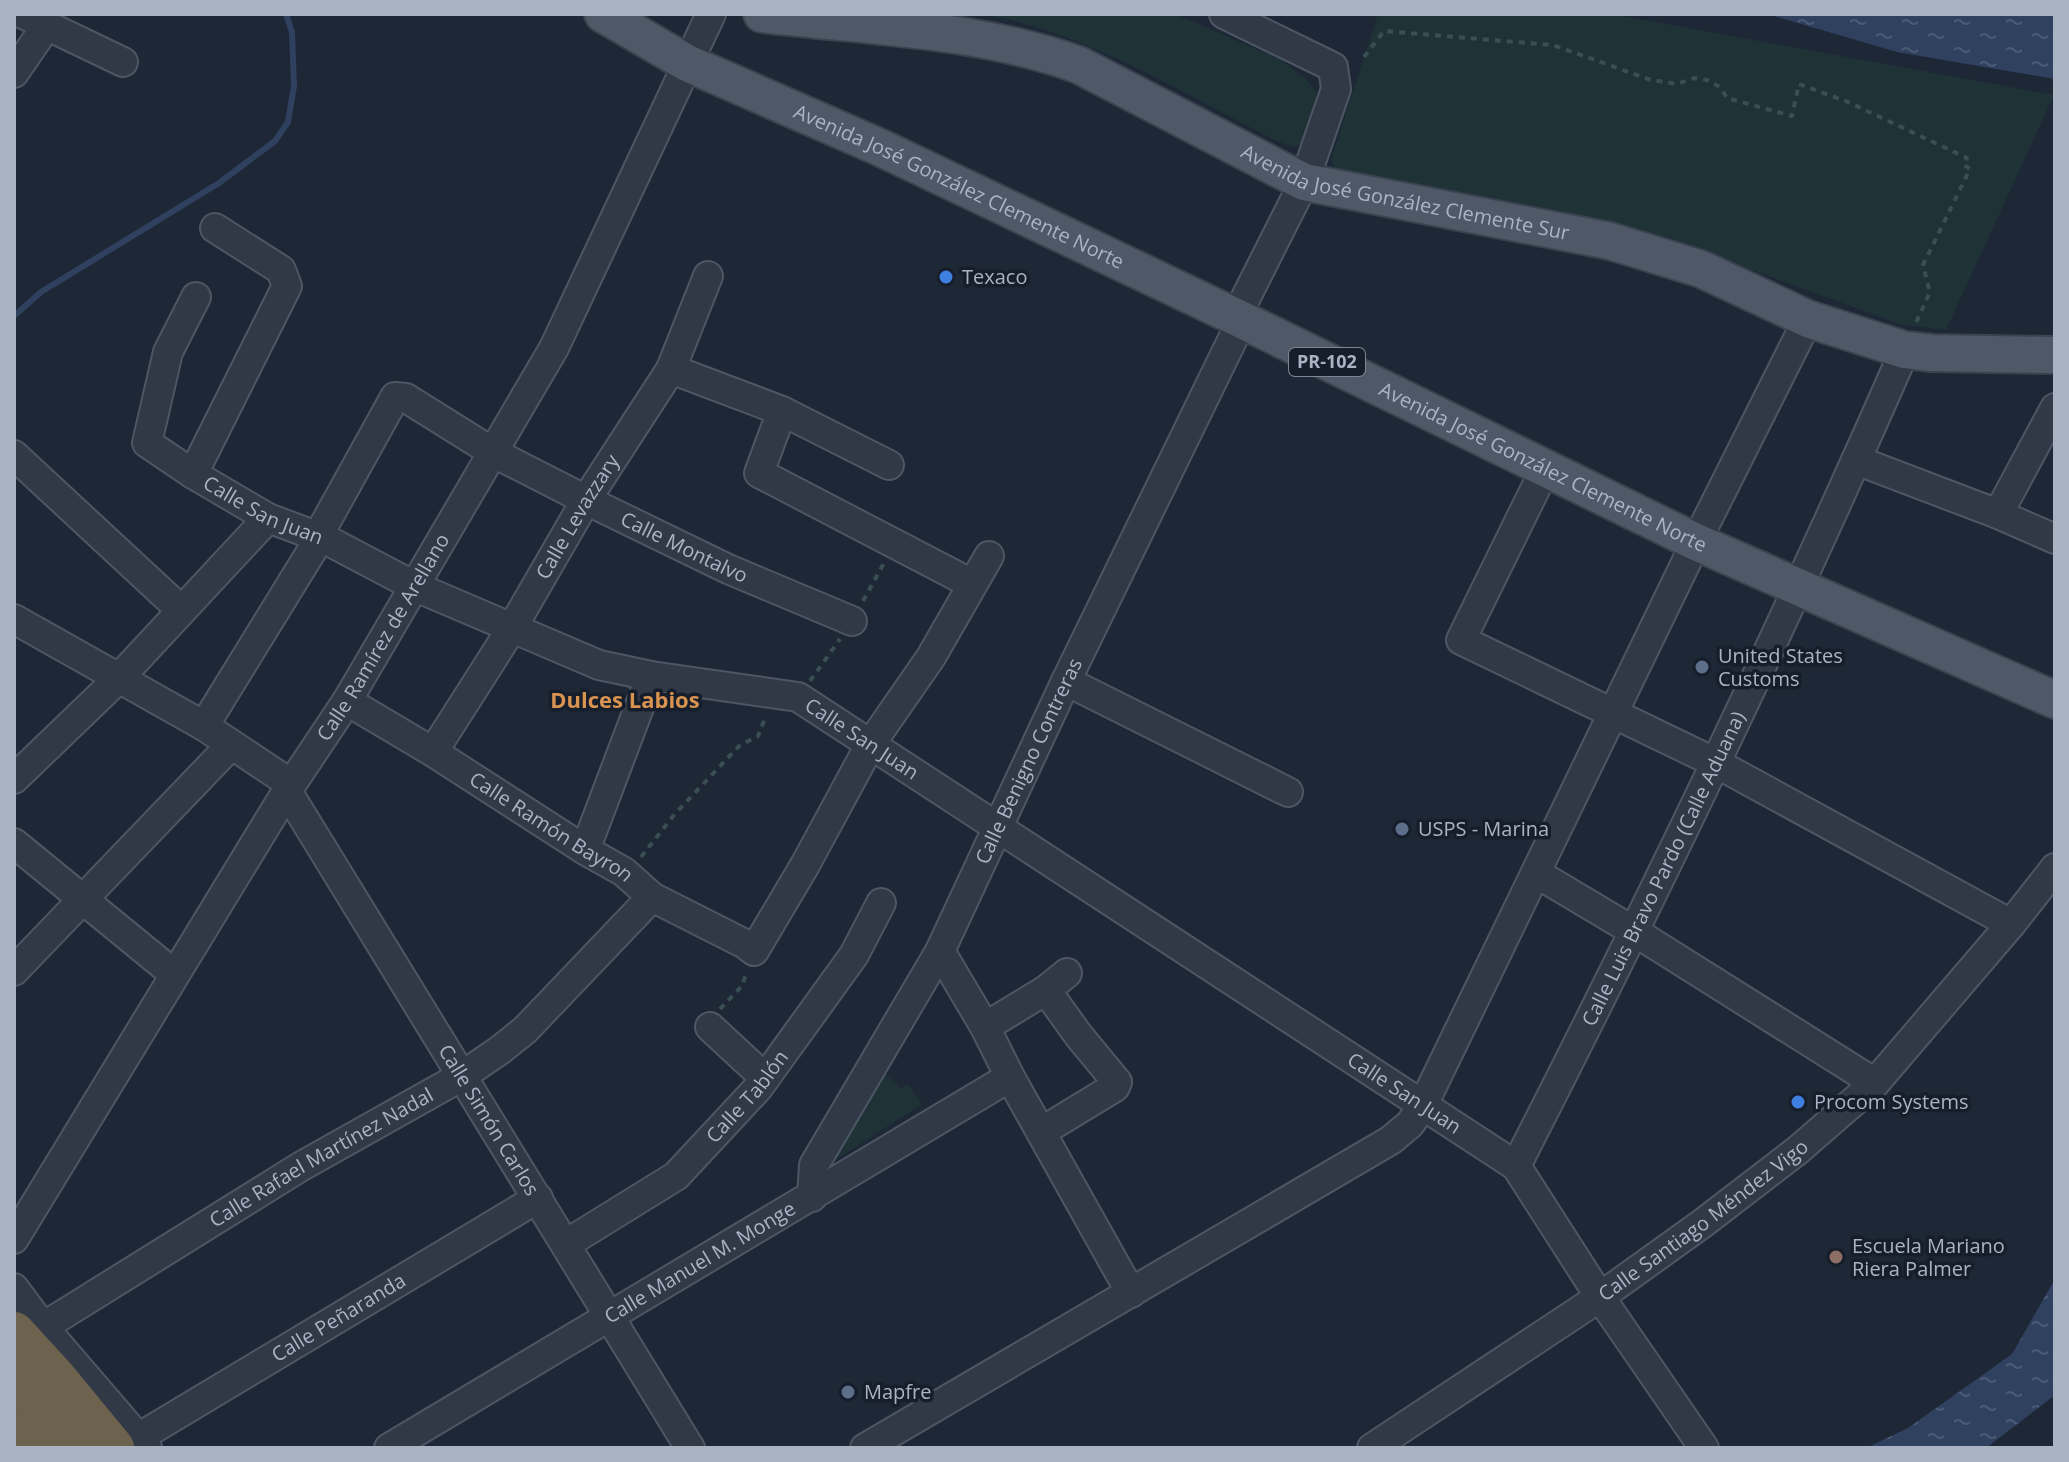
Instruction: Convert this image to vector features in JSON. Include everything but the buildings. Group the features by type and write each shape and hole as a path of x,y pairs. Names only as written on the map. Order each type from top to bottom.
{"highway":[{"path":"24,1321 30,1397 28,1448"},
{"path":"30,1397 133,1445"},
{"path":"30,1397 74,1448"}],"main road":[{"name":"Avenida José González Clemente Norte","path":"603,14 687,63 879,147 1696,542 2055,700"},
{"name":"Avenida José González Clemente Sur","path":"762,14 940,32 1045,53 1079,65 1304,182 1610,241 1701,269 1808,319 1905,350 2055,355"}],"street":[{"name":"Calle Ramírez de Arellano","path":"14,1239 289,787 347,701 554,348 711,14"},
{"name":"Calle Benigno Contreras","path":"812,1197 814,1165 940,951 1304,182 1336,89 1333,67 1224,14"},
{"path":"14,73 35,20 123,62"},
{"path":"193,474 287,286 281,270 215,228"},
{"name":"Calle Levazzary","path":"433,752 512,628 586,500 671,369 708,276"},
{"name":"Calle San Juan","path":"196,297 168,352 147,443 268,518 318,536 416,587 599,665 651,676 798,697 1516,1166 1600,1297 1704,1448"},
{"path":"865,1448 1391,1140 1410,1124 1422,1107 1696,542 1808,319"},
{"name":"Calle Luis Bravo Pardo (Calle Aduana)","path":"1516,1166 1635,932 1800,586 1905,350"},
{"path":"671,369 782,411 889,465"},
{"name":"Calle Montalvo","path":"318,536 395,397 406,398 494,453 586,500 728,569 852,621"},
{"path":"1998,514 2055,408"},
{"path":"782,411 759,473 972,584"},
{"path":"14,455 181,610"},
{"path":"1856,460 2055,539"},
{"path":"1545,469 1461,640 1714,762 2011,924"},
{"path":"14,779 119,678 268,518"},
{"path":"204,726 316,544 318,536"},
{"path":"754,951 870,745 931,657 989,556"},
{"name":"Calle Simón Carlos","path":"14,619 204,726 289,787 690,1448"},
{"path":"585,850 651,676"},
{"path":"1066,681 1288,792"},
{"name":"Calle Ramón Bayron","path":"347,701 624,872 652,897 754,951"},
{"path":"14,971 231,745"},
{"path":"14,843 174,974"},
{"name":"Calle Santiago Méndez Vigo","path":"1384,1444 1600,1297 1798,1150 1875,1083 2055,868"},
{"path":"1536,873 1875,1083"},
{"name":"Calle Rafael Martínez Nadal","path":"24,1321 462,1076 525,1030 652,897"},
{"name":"Calle Tablón","path":"566,1244 676,1176 765,1078 854,955 881,903"},
{"path":"940,951 1131,1293"},
{"path":"985,1027 1057,982 1079,1036 1117,1082 1115,1087 1041,1132"},
{"path":"710,1027 765,1078"},
{"name":"Calle Manuel M. Monge","path":"389,1448 1010,1077"},
{"name":"Calle Peñaranda","path":"133,1445 538,1198"},
{"path":"14,1288 24,1321 133,1445"}],"path":[{"path":"1364,57 1384,31 1553,45 1651,80 1677,84 1695,78 1707,80 1720,87 1727,98 1792,116 1799,84 1848,102 1967,158 1964,165 1970,169 1923,265 1930,292 1905,350"},
{"path":"624,872 636,864 674,815 739,746 758,736 777,693"},
{"path":"710,1027 711,1020 742,986 754,951"}],"green space":[{"path":"977,14 1175,14 1280,59 1306,79 1316,91 1317,101 1307,135 1295,147 1279,142 1093,48 1015,21"},
{"path":"1378,14 1612,14 2054,95 1946,330 1903,325 1655,235 1557,210 1336,170 1331,160"},
{"path":"883,1071 901,1089 907,1084 922,1104 837,1159 831,1152"}],"water":[{"path":"1767,14 2055,14 2055,79 1897,52"},
{"path":"2055,1279 2055,1395 1986,1448 1866,1448 1908,1428 2012,1354"}],"waterway":[{"path":"14,316 41,292 219,183 275,141 288,122 294,86 292,32 286,14"}],"place":[{"name":"Texaco","path":"946,277"},
{"name":"United States Customs","path":"1702,667"},
{"name":"USPS - Marina","path":"1402,829"},
{"name":"Procom Systems","path":"1798,1102"},
{"name":"Escuela Mariano Riera Palmer","path":"1836,1257"},
{"name":"Mapfre","path":"848,1392"}],"district":[{"name":"Dulces Labios","path":"625,700"}]}
